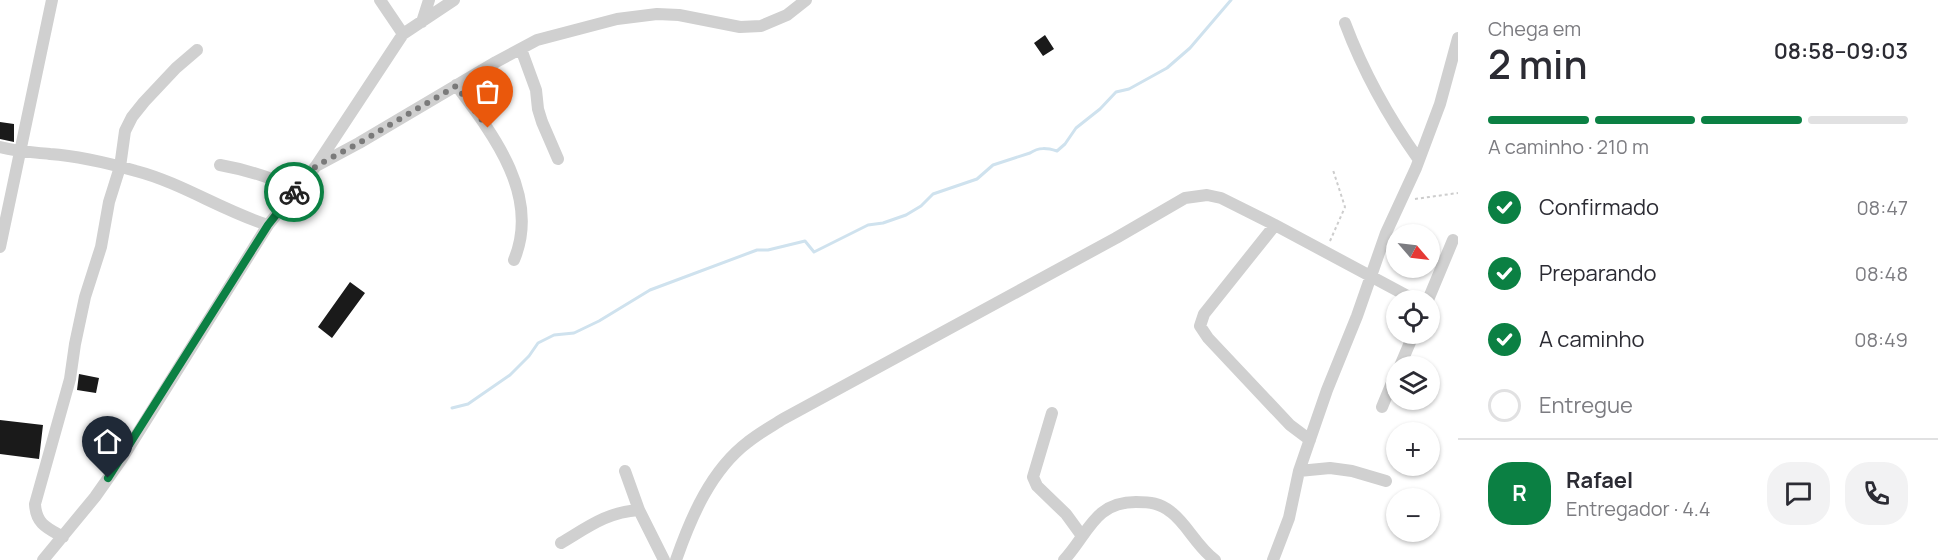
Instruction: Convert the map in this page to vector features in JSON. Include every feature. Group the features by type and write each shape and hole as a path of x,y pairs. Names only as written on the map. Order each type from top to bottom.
{"street":[{"path":"0,247 52,0"},
{"path":"380,0 403,34"},
{"path":"422,22 429,0"},
{"path":"43,560 95,497 121,460 268,225 316,166 403,34 454,0"},
{"path":"316,166 537,40 616,19 657,14 679,15 740,27 761,26 787,15 806,0"},
{"path":"1345,23 1354,49 1400,133 1419,160"},
{"path":"1273,560 1289,518 1299,471 1327,390 1357,316 1386,233 1419,160 1440,104 1458,38"},
{"path":"521,49 533,82 542,122 558,159"},
{"path":"63,537 42,525 36,515 35,504 70,379 85,297 101,247 109,202 120,167 125,131 132,117 176,68 196,50"},
{"path":"456,86 497,141 518,192 521,245 514,260"},
{"path":"0,147 20,153 51,154 138,171 184,188 240,216 268,225"},
{"path":"220,165 261,174 296,189"},
{"path":"676,560 696,509 722,467 747,443 793,413 1116,238 1185,198 1207,195 1221,198 1397,290"},
{"path":"1275,225 1204,314 1200,326 1208,338 1290,425 1310,440"},
{"path":"1432,290 1454,240"},
{"path":"1382,407 1386,397"},
{"path":"1052,413 1033,477 1037,486 1066,514 1082,536"},
{"path":"1299,471 1330,468 1352,471 1386,481"},
{"path":"625,471 639,510 664,560"},
{"path":"1064,560 1098,515 1120,502 1149,502 1158,504 1173,513 1200,546 1215,560"},
{"path":"561,543 608,515 639,510"}],"path":[{"path":"1326,252 1345,207 1333,170"},
{"path":"1400,202 1458,193"}],"building":[{"path":"1045,35 1054,49 1043,56 1034,43"},
{"path":"0,122 14,124 14,142 0,139"},
{"path":"350,282 365,293 332,338 318,327"},
{"path":"79,374 99,378 96,393 77,390"},
{"path":"0,420 43,425 39,459 0,454"}],"waterway":[{"path":"452,408 468,404 510,375 538,343 554,335 574,333 599,321 650,290 757,250 768,250 805,241 814,252 868,225 883,223 906,215 921,206 933,194 977,179 993,165 1040,149 1057,151 1076,128 1100,109 1116,92 1129,89 1167,68 1190,48 1231,0"}],"way so far":[{"path":"294,192 316,166 456,86 488,128"}],"route":[{"path":"108,478 268,225 294,192"}]}
